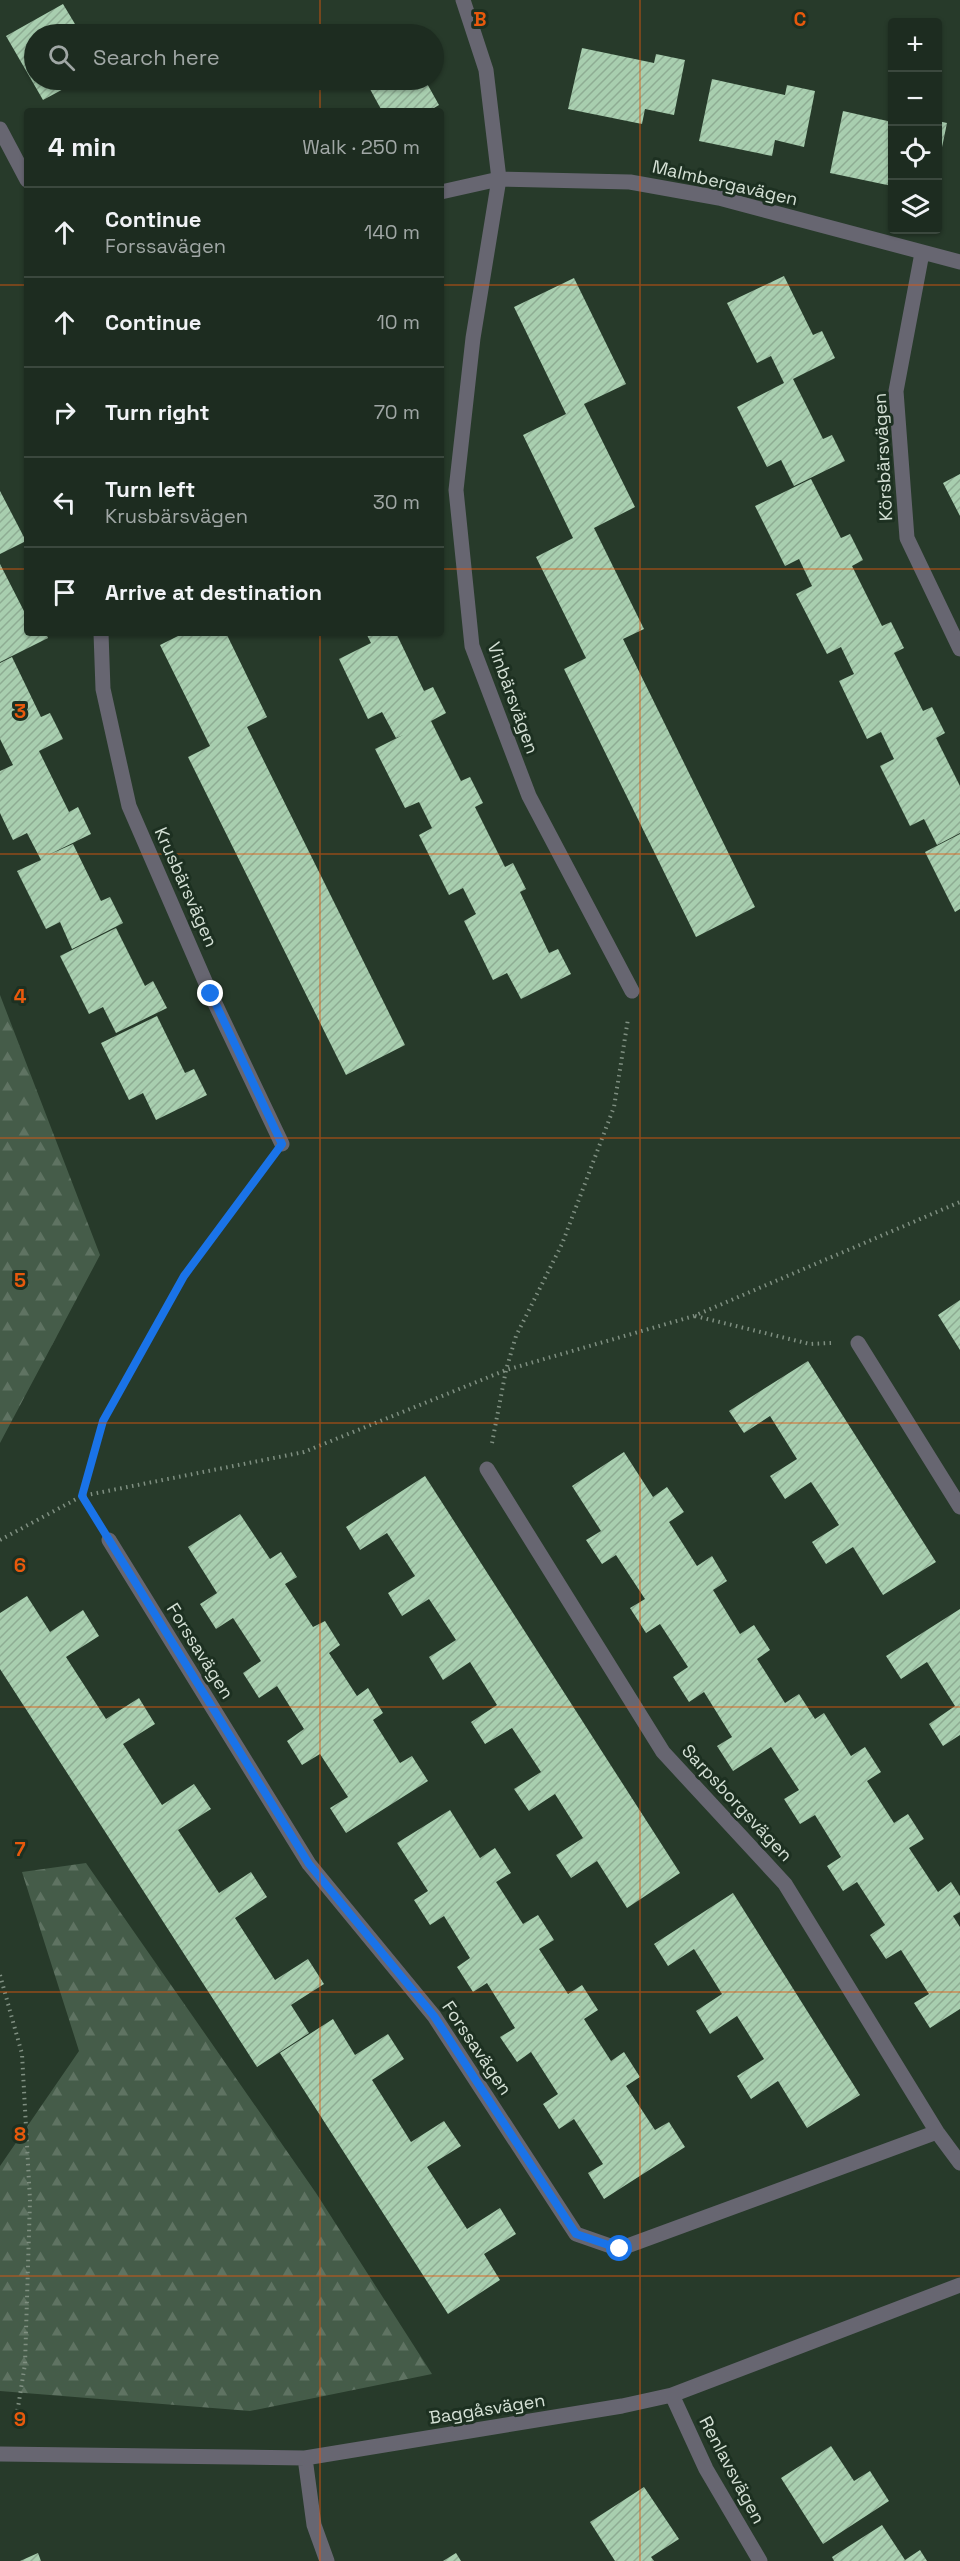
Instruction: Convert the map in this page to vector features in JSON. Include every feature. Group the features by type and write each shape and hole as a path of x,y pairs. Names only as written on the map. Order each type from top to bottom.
{"street":[{"name":"Vinbärsvägen","path":"463,0 486,70 499,179 473,338 456,490 472,646 529,796 632,991"},
{"path":"0,129 24,174"},
{"name":"Malmbergavägen","path":"444,191 499,179 630,182 719,198 960,262"},
{"name":"Körsbärsvägen","path":"922,253 896,391 908,538 960,649"},
{"name":"Krusbärsvägen","path":"101,636 103,688 129,806 211,994 282,1144"},
{"path":"858,1343 960,1507"},
{"name":"Sarpsborgsvägen","path":"487,1469 663,1752 785,1884 937,2132 960,2163"},
{"name":"Forssavägen","path":"109,1540 309,1864 434,2016 576,2234 620,2249 937,2132"},
{"name":"Baggåsvägen","path":"5,2454 305,2458 622,2406 672,2395 960,2285"},
{"name":"Renlavsvägen","path":"672,2395 706,2469 760,2561"},
{"path":"305,2458 314,2525 327,2561"}],"path":[{"path":"487,1469 506,1370 516,1336 562,1244 614,1107 632,991"},
{"path":"109,1540 82,1496 103,1421 184,1276 282,1144"},
{"path":"0,1540 82,1496 304,1452 506,1370 694,1316 960,1202"},
{"path":"694,1316 810,1344 858,1343"},
{"path":"0,1975 22,2054 30,2200 25,2364 5,2454"}],"green space":[{"path":"0,995 100,1255 0,1443"},
{"path":"86,1863 316,2193 432,2374 250,2411 0,2391 0,2166 79,2051 22,1872"}],"building":[{"path":"63,4 75,24 27,24"},
{"path":"24,26 24,67 6,36"},
{"path":"582,48 654,63 656,54 685,60 674,115 645,109 642,124 568,109"},
{"path":"712,79 785,95 787,85 815,91 804,147 775,140 772,156 699,141"},
{"path":"37,90 62,90 43,100"},
{"path":"370,90 431,90 439,105 434,108 380,108"},
{"path":"843,111 888,121 888,185 830,173"},
{"path":"942,122 947,123 942,147"},
{"path":"784,276 813,335 822,331 835,358 793,379 823,439 832,435 845,461 794,486 781,460 767,467 737,407 784,383 771,356 757,363 727,303"},
{"path":"574,278 626,384 584,404 635,507 594,528 644,629 623,639 755,907 696,937 564,669 586,658 536,557 573,538 523,435 566,414 514,307"},
{"path":"960,474 960,516 943,483"},
{"path":"811,479 841,538 850,534 863,560 852,566 882,626 891,622 904,648 894,653 923,711 932,707 945,733 936,738 960,786 960,833 937,845 924,819 910,826 880,766 894,759 881,732 867,739 839,681 854,674 841,647 827,654 796,594 812,586 799,559 785,566 755,506"},
{"path":"0,491 24,537 24,542 0,554"},
{"path":"0,564 24,611 24,636 47,636 48,638 0,662"},
{"path":"178,636 227,636 267,717 247,727 405,1045 346,1075 188,757 210,746 160,645"},
{"path":"368,636 397,636 424,691 433,687 446,713 431,721 461,781 470,777 483,803 475,807 505,867 513,863 526,889 520,892 549,953 558,949 571,974 521,999 507,973 493,980 464,921 476,914 463,888 449,895 419,835 432,828 419,802 405,808 375,749 403,735 396,738 382,712 368,719 339,659 371,643"},
{"path":"12,657 41,717 50,713 63,739 39,751 69,812 78,807 91,834 46,856 73,844 101,901 110,897 123,923 72,949 60,922 46,929 17,871 41,860 27,833 13,840 0,813 0,771 13,765 0,739 0,663"},
{"path":"960,834 960,909 955,912 925,852"},
{"path":"116,928 145,986 153,981 167,1008 116,1033 103,1007 89,1014 60,956"},
{"path":"157,1016 185,1073 194,1069 207,1095 156,1120 143,1093 129,1100 101,1043"},
{"path":"960,1300 960,1350 938,1315"},
{"path":"808,1361 936,1562 883,1595 853,1547 826,1564 812,1542 839,1525 811,1482 785,1499 770,1476 797,1459 770,1416 744,1433 729,1411"},
{"path":"624,1452 653,1497 667,1487 684,1512 669,1522 697,1566 712,1556 727,1581 713,1590 740,1634 754,1625 770,1650 757,1659 785,1703 799,1694 815,1719 824,1713 851,1756 865,1747 881,1772 867,1781 894,1823 908,1814 924,1839 909,1848 938,1892 951,1882 960,1896 960,1912 953,1916 960,1927 960,2009 930,2028 914,2003 929,1994 901,1950 886,1959 870,1935 885,1925 857,1882 843,1891 827,1866 841,1857 815,1815 800,1824 784,1799 799,1790 771,1747 733,1771 717,1746 732,1737 704,1692 689,1702 673,1677 688,1667 660,1624 646,1633 630,1608 645,1599 616,1555 602,1564 586,1540 601,1531 572,1486"},
{"path":"425,1476 680,1873 627,1908 597,1861 571,1878 556,1855 583,1838 555,1794 529,1811 514,1789 541,1772 512,1728 485,1744 471,1722 497,1705 470,1662 443,1680 429,1657 456,1640 429,1599 402,1616 388,1593 415,1576 387,1533 360,1550 346,1527"},
{"path":"240,1514 270,1559 281,1552 297,1577 285,1584 313,1627 325,1621 340,1645 329,1653 357,1696 368,1688 383,1713 373,1720 400,1763 412,1756 428,1781 346,1833 330,1808 348,1797 320,1754 302,1765 287,1741 304,1729 277,1686 259,1698 243,1673 261,1661 233,1618 216,1629 200,1604 217,1593 188,1547"},
{"path":"27,1596 50,1632 83,1610 99,1636 66,1657 106,1719 139,1698 155,1724 123,1744 162,1805 194,1784 211,1809 178,1830 219,1893 251,1872 267,1897 235,1918 275,1980 308,1959 324,1984 291,2005 309,2033 257,2067 0,1669 0,1613"},
{"path":"960,1609 960,1735 943,1746 929,1724 955,1706 927,1662 901,1679 886,1656"},
{"path":"450,1810 480,1858 495,1848 511,1873 496,1882 523,1924 538,1915 554,1940 539,1949 568,1994 582,1985 598,2010 584,2019 611,2061 624,2052 640,2077 626,2086 655,2130 669,2122 685,2147 604,2199 588,2173 603,2164 574,2119 559,2129 543,2104 558,2094 531,2052 517,2062 500,2037 515,2028 487,1983 473,1992 457,1967 470,1958 444,1916 430,1925 414,1900 428,1891 397,1843"},
{"path":"733,1893 860,2095 807,2128 778,2081 751,2099 737,2076 764,2059 737,2016 710,2034 696,2011 722,1994 694,1949 668,1966 654,1944"},
{"path":"333,2019 355,2055 388,2034 404,2059 372,2080 411,2142 444,2121 461,2146 427,2167 467,2229 500,2208 516,2234 484,2254 500,2280 448,2314 280,2053"},
{"path":"831,2446 854,2481 870,2471 889,2501 823,2544 781,2478"},
{"path":"644,2487 679,2539 651,2557 654,2561 615,2561 590,2522"},
{"path":"882,2525 905,2560 920,2550 927,2561 834,2561 832,2557"},
{"path":"38,2553 41,2561 20,2561"},
{"path":"456,2553 461,2561 443,2561"}],"route":[{"path":"211,994 282,1144 184,1276 103,1421 82,1496 309,1864 434,2016 576,2234 620,2249"}]}
